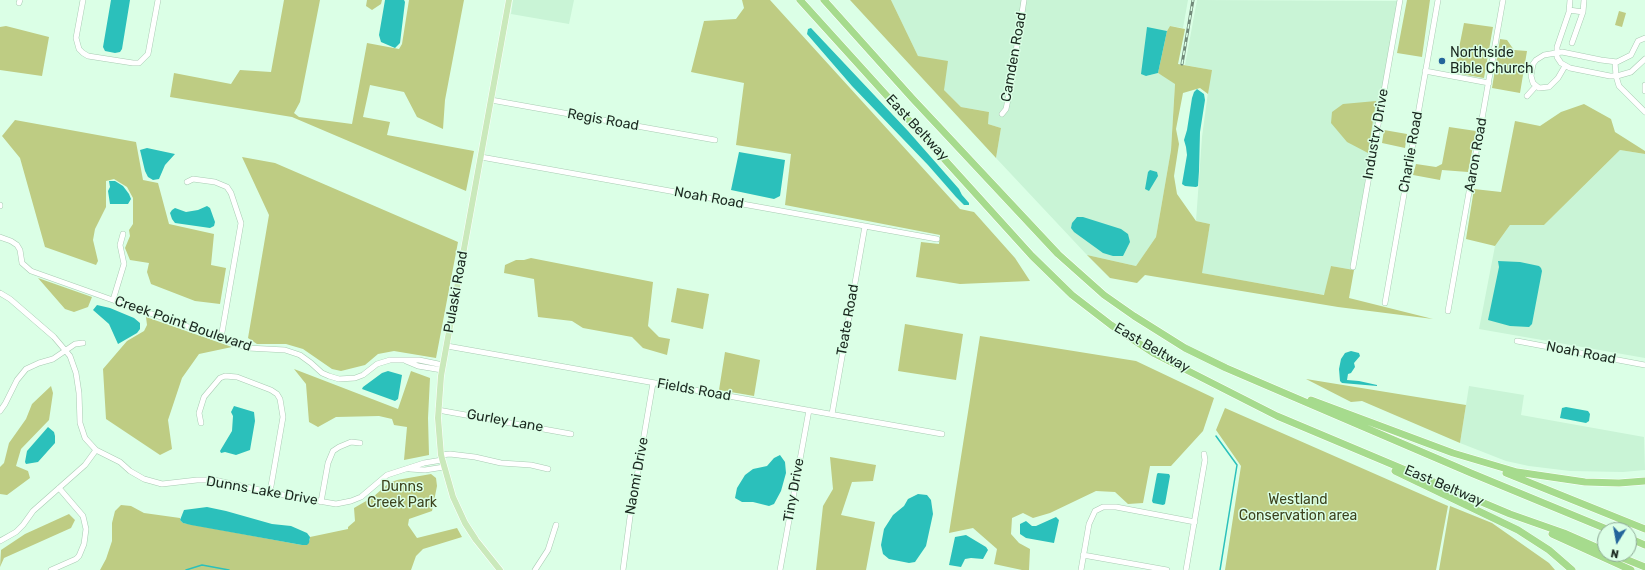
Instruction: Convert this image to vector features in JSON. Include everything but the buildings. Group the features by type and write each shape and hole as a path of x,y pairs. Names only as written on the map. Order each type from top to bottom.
{"highway":[{"path":"796,0 853,60"},
{"name":"East Beltway","path":"800,0 853,60 943,156 1032,256 1072,295 1111,325 1155,354 1277,416 1510,514 1597,548"},
{"name":"East Beltway","path":"825,0 836,14 1032,229 1104,295 1162,335 1209,360 1263,384 1597,525"},
{"path":"1263,384 1310,399 1454,453 1645,529"},
{"path":"1277,416 1505,523 1549,550 1572,570"},
{"path":"1454,453 1493,466 1546,477 1592,482 1645,482"},
{"path":"1510,514 1631,570"},
{"path":"1631,562 1645,568"}],"main road":[{"name":"Pulaski Road","path":"500,570 483,551 465,523 453,497 442,461 438,435 438,410 443,368 509,0"}],"street":[{"path":"83,0 76,38 79,49 88,56 133,63 139,63 148,54 158,0"},
{"name":"Camden Road","path":"1002,114 1006,109 1010,90 1024,0"},
{"name":"Industry Drive","path":"1353,267 1400,0"},
{"name":"Charlie Road","path":"1385,303 1438,0"},
{"name":"Aaron Road","path":"1448,311 1503,0"},
{"path":"1570,0 1569,10 1556,53 1558,60 1565,66 1616,76 1631,72 1645,60"},
{"path":"1572,43 1583,12 1584,0"},
{"path":"1569,10 1583,12"},
{"path":"1565,66 1558,78 1549,87 1542,88 1533,83 1531,76 1533,64 1544,55 1562,52 1615,62 1628,58 1633,52 1638,41 1645,38"},
{"path":"1615,62 1616,76 1619,86 1645,112"},
{"path":"1425,71 1489,83"},
{"path":"1645,85 1645,91"},
{"path":"1527,96 1536,86"},
{"name":"Regis Road","path":"491,100 715,140"},
{"name":"Noah Road","path":"480,157 937,238"},
{"path":"187,182 193,179 216,182 227,187 231,193 241,223 221,338"},
{"name":"Teate Road","path":"832,414 865,226"},
{"path":"113,300 124,264 120,245 123,234"},
{"name":"Creek Point Boulevard","path":"0,237 17,245 20,250 22,263 31,271 248,348 285,350 300,355 322,373 339,379 355,378 363,375 384,361 399,359 418,360 443,368"},
{"name":"Dunns Lake Drive","path":"0,293 10,299 54,337 65,350 73,363 79,394 81,431 85,438 96,450 120,462 136,475 153,482 172,484 205,479 336,504 350,501 361,496 387,475 424,463 442,461 450,454 475,457 501,463 531,465 548,469"},
{"name":"Noah Road","path":"1517,341 1645,364"},
{"path":"0,411 5,404 16,380 26,369 38,363 53,359 75,344 84,343"},
{"name":"Fields Road","path":"447,346 942,434"},
{"path":"201,423 199,413 202,401 215,382 220,378 232,376 237,377 271,390 277,394 280,399 283,417 270,492"},
{"name":"Naomi Drive","path":"623,570 630,517 653,383"},
{"name":"Gurley Lane","path":"438,410 571,434"},
{"name":"Tiny Drive","path":"780,570 809,410"},
{"path":"321,502 328,463 333,451 339,446 351,442 360,443"},
{"path":"0,541 16,532 33,511 85,464 96,450"},
{"path":"1186,570 1205,460 1204,454"},
{"path":"51,570 76,559 79,556 84,544 86,529 83,516 59,488"},
{"path":"1081,570 1091,517 1096,511 1103,507 1116,507 1195,522"},
{"path":"535,570 548,550 556,525"},
{"path":"1083,555 1167,570"}],"shaded area":[{"path":"513,0 574,0 569,24 511,14"},
{"path":"891,0 1188,0 1183,28 1170,26 1167,31 1147,28 1147,76 1158,73 1175,83 1171,150 1156,237 1136,266 1087,255 996,158 1001,128 988,124 989,112 961,107 944,90 918,56"},
{"path":"1197,0 1402,0 1354,270 1331,266 1325,295 1201,273 1210,224 1196,221 1202,137 1211,70 1185,65"},
{"path":"1620,150 1645,154 1645,358 1479,329 1495,246 1510,225 1544,225"},
{"path":"1469,386 1524,395 1521,415 1644,437 1645,470 1623,472 1570,471 1529,466 1506,461 1460,443"}],"green space":[{"path":"284,0 320,0 300,102 294,113 299,117 352,124 367,43 399,49 402,44 409,0 464,0 445,100 443,129 417,117 404,92 370,85 363,117 390,122 387,135 474,151 466,191 292,117 170,97 174,73 231,84 240,70 271,72"},
{"path":"367,0 382,0 381,4 372,10 366,6"},
{"path":"742,0 770,0 960,209 974,212 1015,258 1030,281 960,284 916,277 921,242 939,244 940,235 785,205 791,154 736,145 744,83 691,72 704,21 736,19 744,8"},
{"path":"850,0 891,0 918,56 948,61 944,90 961,107 989,112 988,124 1001,128 996,158"},
{"path":"1407,0 1430,0 1422,57 1397,53"},
{"path":"1619,11 1626,13 1622,27 1615,25"},
{"path":"1464,23 1493,27 1484,78 1454,73"},
{"path":"6,26 49,37 42,76 0,70 0,27"},
{"path":"1170,26 1185,29 1178,64 1212,70 1208,94 1200,88 1183,93 1176,129 1179,144 1174,176 1177,194 1196,221 1210,224 1202,273 1324,295 1331,266 1354,270 1349,298 1433,319 1338,307 1145,275 1137,283 1110,278 1087,255 1136,266 1156,237 1171,150 1175,84 1158,73 1167,31"},
{"path":"1500,39 1507,40 1514,50 1527,51 1520,93 1492,88"},
{"path":"1376,101 1368,153 1347,142 1331,123 1332,112 1343,104"},
{"path":"1584,104 1611,119 1615,132 1645,151 1645,154 1620,150 1544,225 1510,225 1495,246 1466,239 1474,189 1501,192 1515,121 1540,126 1561,112"},
{"path":"15,120 136,142 143,180 158,183 169,224 214,234 211,265 226,268 220,304 195,301 151,284 147,272 149,263 130,260 125,248 130,236 129,230 133,224 133,198 127,187 114,179 106,181 106,207 95,229 93,240 98,261 96,265 45,247 20,158 2,136"},
{"path":"1449,127 1476,131 1468,172 1442,170 1440,180 1413,175 1416,164 1436,167 1442,164"},
{"path":"1384,130 1407,134 1405,148 1382,143"},
{"path":"242,157 275,163 458,242 436,358 394,351 378,354 365,365 341,371 332,369 303,349 286,344 257,344 248,338 269,215"},
{"path":"531,258 653,282 648,326 659,337 670,339 667,355 643,348 632,337 583,328 572,321 538,317 534,279 504,273 505,265 516,260"},
{"path":"38,278 92,297 88,307 74,312 65,309"},
{"path":"677,288 709,294 703,329 671,322"},
{"path":"146,317 232,347 199,354 182,378 168,420 172,449 160,455 106,419 103,369 127,341 144,331 147,325"},
{"path":"905,324 963,334 956,380 898,371"},
{"path":"980,336 1136,361 1214,398 1203,431 1171,466 1150,466 1143,503 1128,504 1115,492 1096,491 1050,513 1033,518 1023,513 1012,518 1011,534 1019,543 1030,549 1029,570 994,564 997,549 973,528 949,533"},
{"path":"725,352 760,360 754,396 719,390"},
{"path":"294,369 398,409 411,371 430,378 428,418 429,455 404,460 407,427 394,425 392,419 379,416 336,417 318,427 309,422 306,384"},
{"path":"1306,379 1466,405 1460,443 1362,401 1351,402"},
{"path":"51,386 53,393 49,420 21,449 16,466 28,471 30,478 7,495 0,494 0,467 4,463 9,443 26,419 32,404"},
{"name":"Westland Conservation area","path":"1225,408 1448,506 1436,570 1225,570 1241,466 1216,430"},
{"path":"830,457 876,465 873,481 852,482 841,515 875,522 866,570 816,570 823,506 833,489"},
{"name":"Dunns Creek Park","path":"431,474 436,478 437,486 432,511 409,519 408,525 417,538 457,528 462,537 423,549 416,556 411,570 100,570 106,559 112,541 112,523 115,511 121,505 131,506 144,513 180,518 183,523 302,545 310,540 310,537 348,529 348,527 355,521 354,508 373,497 389,483 397,480"},
{"path":"1450,506 1492,523 1549,563 1555,570 1439,570"},
{"path":"69,514 75,520 71,528 4,558 0,567 1,550 25,534"}],"water":[{"path":"111,0 130,0 122,49 120,52 115,53 105,51 103,47"},
{"path":"385,0 404,0 405,2 400,43 395,48 381,42 379,35"},
{"path":"1147,27 1167,31 1158,73 1146,76 1141,74"},
{"path":"811,28 908,131 959,189 969,205 964,205 956,197 928,165 852,86 807,34 808,29"},
{"path":"1197,89 1204,94 1205,100 1200,132 1198,186 1196,187 1185,186 1182,184 1187,155 1184,140 1192,98"},
{"path":"147,148 175,154 165,165 159,179 153,180 148,177 145,171 140,150"},
{"path":"739,152 785,160 780,196 774,199 731,190"},
{"path":"1150,170 1157,172 1158,176 1149,191 1145,189 1148,172"},
{"path":"109,181 115,181 123,186 131,199 128,204 110,204 108,191 110,187"},
{"path":"207,206 210,208 215,222 214,226 210,228 175,223 170,213 175,208 186,212 198,210"},
{"path":"1077,217 1083,217 1121,229 1128,234 1130,242 1123,256 1113,256 1103,253 1074,232 1071,228 1072,223"},
{"path":"1498,261 1520,262 1539,266 1541,268 1542,271 1532,324 1529,327 1510,326 1488,320 1499,267"},
{"path":"97,305 110,308 134,318 140,323 140,329 137,333 118,344 109,324 93,310"},
{"path":"1351,351 1359,353 1360,356 1354,363 1355,367 1351,373 1348,374 1347,380 1359,381 1377,386 1342,383 1340,381 1339,369 1341,359 1345,353"},
{"path":"388,371 402,375 398,399 395,401 362,389 382,373"},
{"path":"234,406 254,412 255,421 250,450 236,455 225,452 221,453 220,451 232,431 233,416 231,412"},
{"path":"1566,407 1588,411 1590,414 1589,421 1586,423 1560,418 1562,408"},
{"path":"48,427 54,432 55,443 38,462 26,464 27,451"},
{"path":"780,455 785,462 786,473 781,491 774,504 769,506 753,502 742,502 735,498 737,488 745,475 753,469 767,466 774,458"},
{"path":"1158,473 1169,474 1170,476 1165,504 1163,505 1153,503 1152,501"},
{"path":"918,494 927,495 931,500 933,514 926,546 915,562 909,563 889,559 883,554 881,545 884,529 893,515 904,506 908,499"},
{"path":"207,507 272,524 291,526 307,533 310,537 309,543 307,545 302,545 191,525 183,523 180,520 184,510"},
{"path":"1056,517 1059,520 1054,543 1026,538 1020,534 1020,524 1026,521 1032,526 1036,526"},
{"path":"966,535 986,547 988,550 983,559 965,559 961,567 949,565 955,537"}],"waterway":[{"path":"1216,436 1237,465 1220,570"},
{"path":"186,570 202,565 229,570"}],"railway":[{"path":"1182,64 1193,0"}],"place":[{"name":"Northside Bible Church","path":"1442,61"}]}
